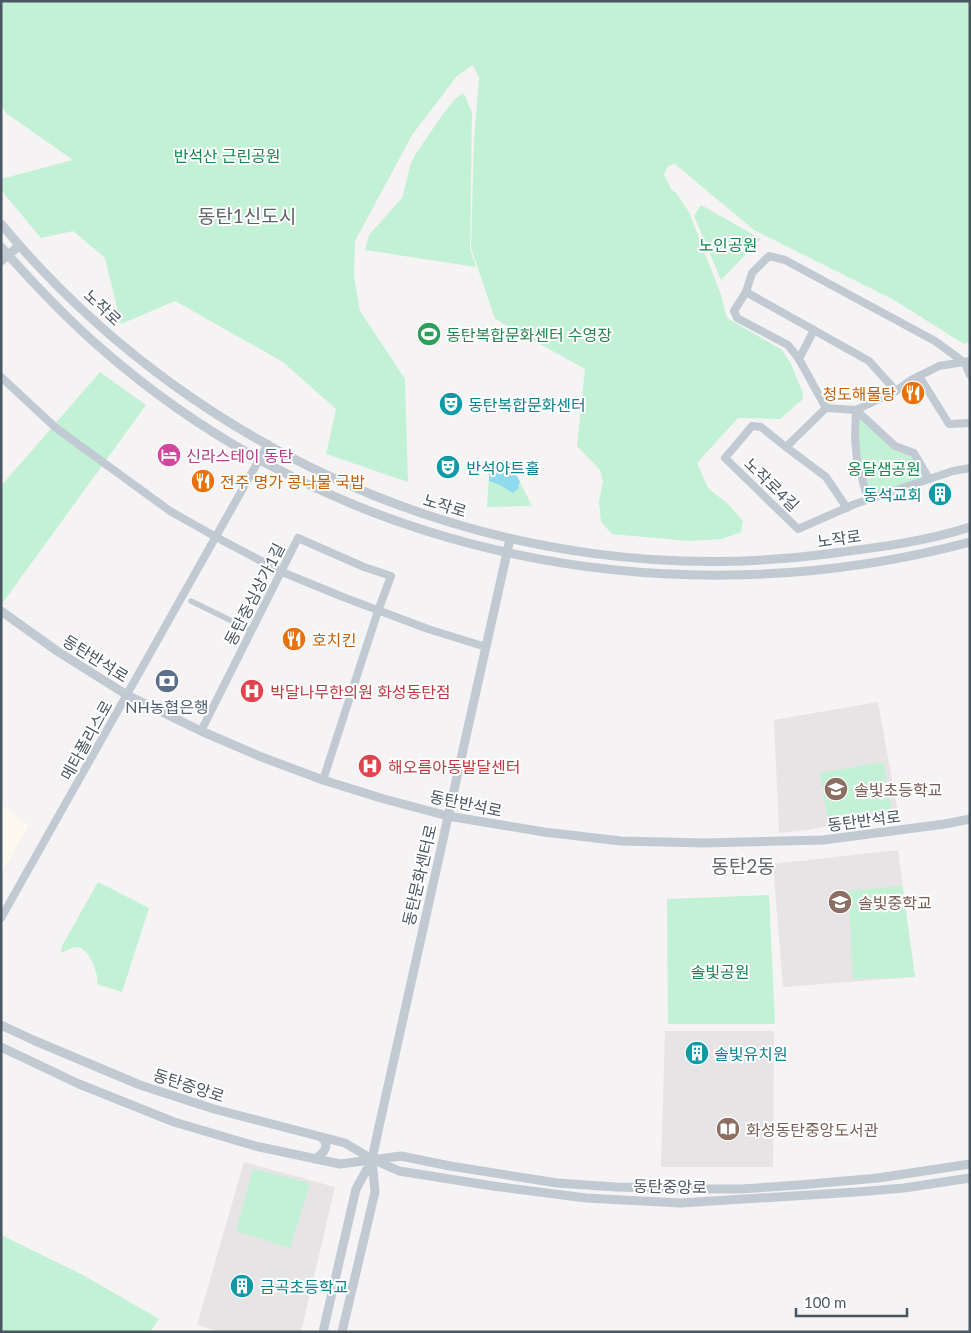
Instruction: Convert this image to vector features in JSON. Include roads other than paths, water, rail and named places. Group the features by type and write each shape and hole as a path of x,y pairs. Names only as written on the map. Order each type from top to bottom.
{"street":[{"name":"노작로","path":"1,224 62,290 120,344 213,412 307,467 393,504 462,526 510,539 559,548 664,560 753,561 810,557 851,551 970,527"},
{"path":"5,258 20,246"},
{"name":"노작로","path":"1,247 5,258 110,356 154,391 205,427 300,480 379,515 426,532 507,553 556,563 640,573 701,576 761,575 847,567 967,545"},
{"path":"826,408 799,359 788,345 737,318 734,311 746,292 752,273 769,256 785,260 935,341 967,362 970,375"},
{"path":"51,301 53,293 62,290"},
{"path":"746,292 869,361 896,392"},
{"path":"799,359 814,330"},
{"path":"786,446 826,408 856,410 896,392 911,380 939,366 967,362"},
{"path":"919,376 949,424 970,423"},
{"path":"1,377 56,428 170,511 216,537 282,572 378,611 486,647"},
{"path":"856,410 895,446 914,453 929,480"},
{"path":"856,410 855,438 857,460 868,500"},
{"name":"노작로4길","path":"847,508 826,478 760,427 752,426 725,458 798,529 868,500 953,471 970,468"},
{"name":"메타폴리스로","path":"1,918 268,444"},
{"path":"300,480 300,471 307,467"},
{"path":"458,541 464,534 462,526"},
{"path":"960,530 966,536 967,545"},
{"name":"동탄중심상가1길","path":"201,731 298,538 364,567 391,576 322,780"},
{"name":"동탄문화센터로","path":"342,1332 374,1192 372,1160 510,539"},
{"path":"556,563 552,555 559,548"},
{"path":"190,601 246,628"},
{"name":"동탄반석로","path":"1,611 57,652 127,695 201,731 322,780 448,816 544,832 621,841 703,843 823,840 970,819"},
{"name":"동탄중앙로","path":"1,1025 65,1054 170,1096 265,1124 345,1143 372,1160 399,1171 524,1191 586,1198 680,1203 798,1197 904,1188 970,1178"},
{"name":"동탄중앙로","path":"1,1047 79,1084 174,1122 255,1146 340,1164 401,1156 557,1183 678,1189 741,1189 878,1178 970,1164"},
{"path":"315,1158 325,1150 325,1140 321,1137"},
{"name":"동탄문화센터로","path":"323,1332 356,1189 372,1160"}],"water":[{"path":"509,460 520,482 519,488 513,493 489,481 490,462"}],"place":[{"name":"동탄복합문화센터 수영장","path":"429,334"},
{"name":"청도해물탕","path":"913,393"},
{"name":"동탄복합문화센터","path":"451,404"},
{"name":"신라스테이 동탄","path":"169,455"},
{"name":"반석아트홀","path":"448,467"},
{"name":"전주 명가 콩나물 국밥","path":"203,481"},
{"name":"동석교회","path":"940,494"},
{"name":"호치킨","path":"294,639"},
{"name":"NH농협은행","path":"167,681"},
{"name":"박달나무한의원 화성동탄점","path":"252,691"},
{"name":"해오름아동발달센터","path":"370,766"},
{"name":"솔빛초등학교","path":"836,789"},
{"name":"솔빛중학교","path":"840,902"},
{"name":"솔빛유치원","path":"697,1053"},
{"name":"화성동탄중앙도서관","path":"728,1129"},
{"name":"금곡초등학교","path":"242,1286"}],"district":[{"name":"동탄1신도시","path":"247,215"},
{"name":"동탄2동","path":"743,865"}],"park label":[{"name":"반석산 근린공원","path":"227,155"},
{"name":"노인공원","path":"728,244"},
{"name":"옹달샘공원","path":"884,468"},
{"name":"솔빛공원","path":"720,971"}]}
